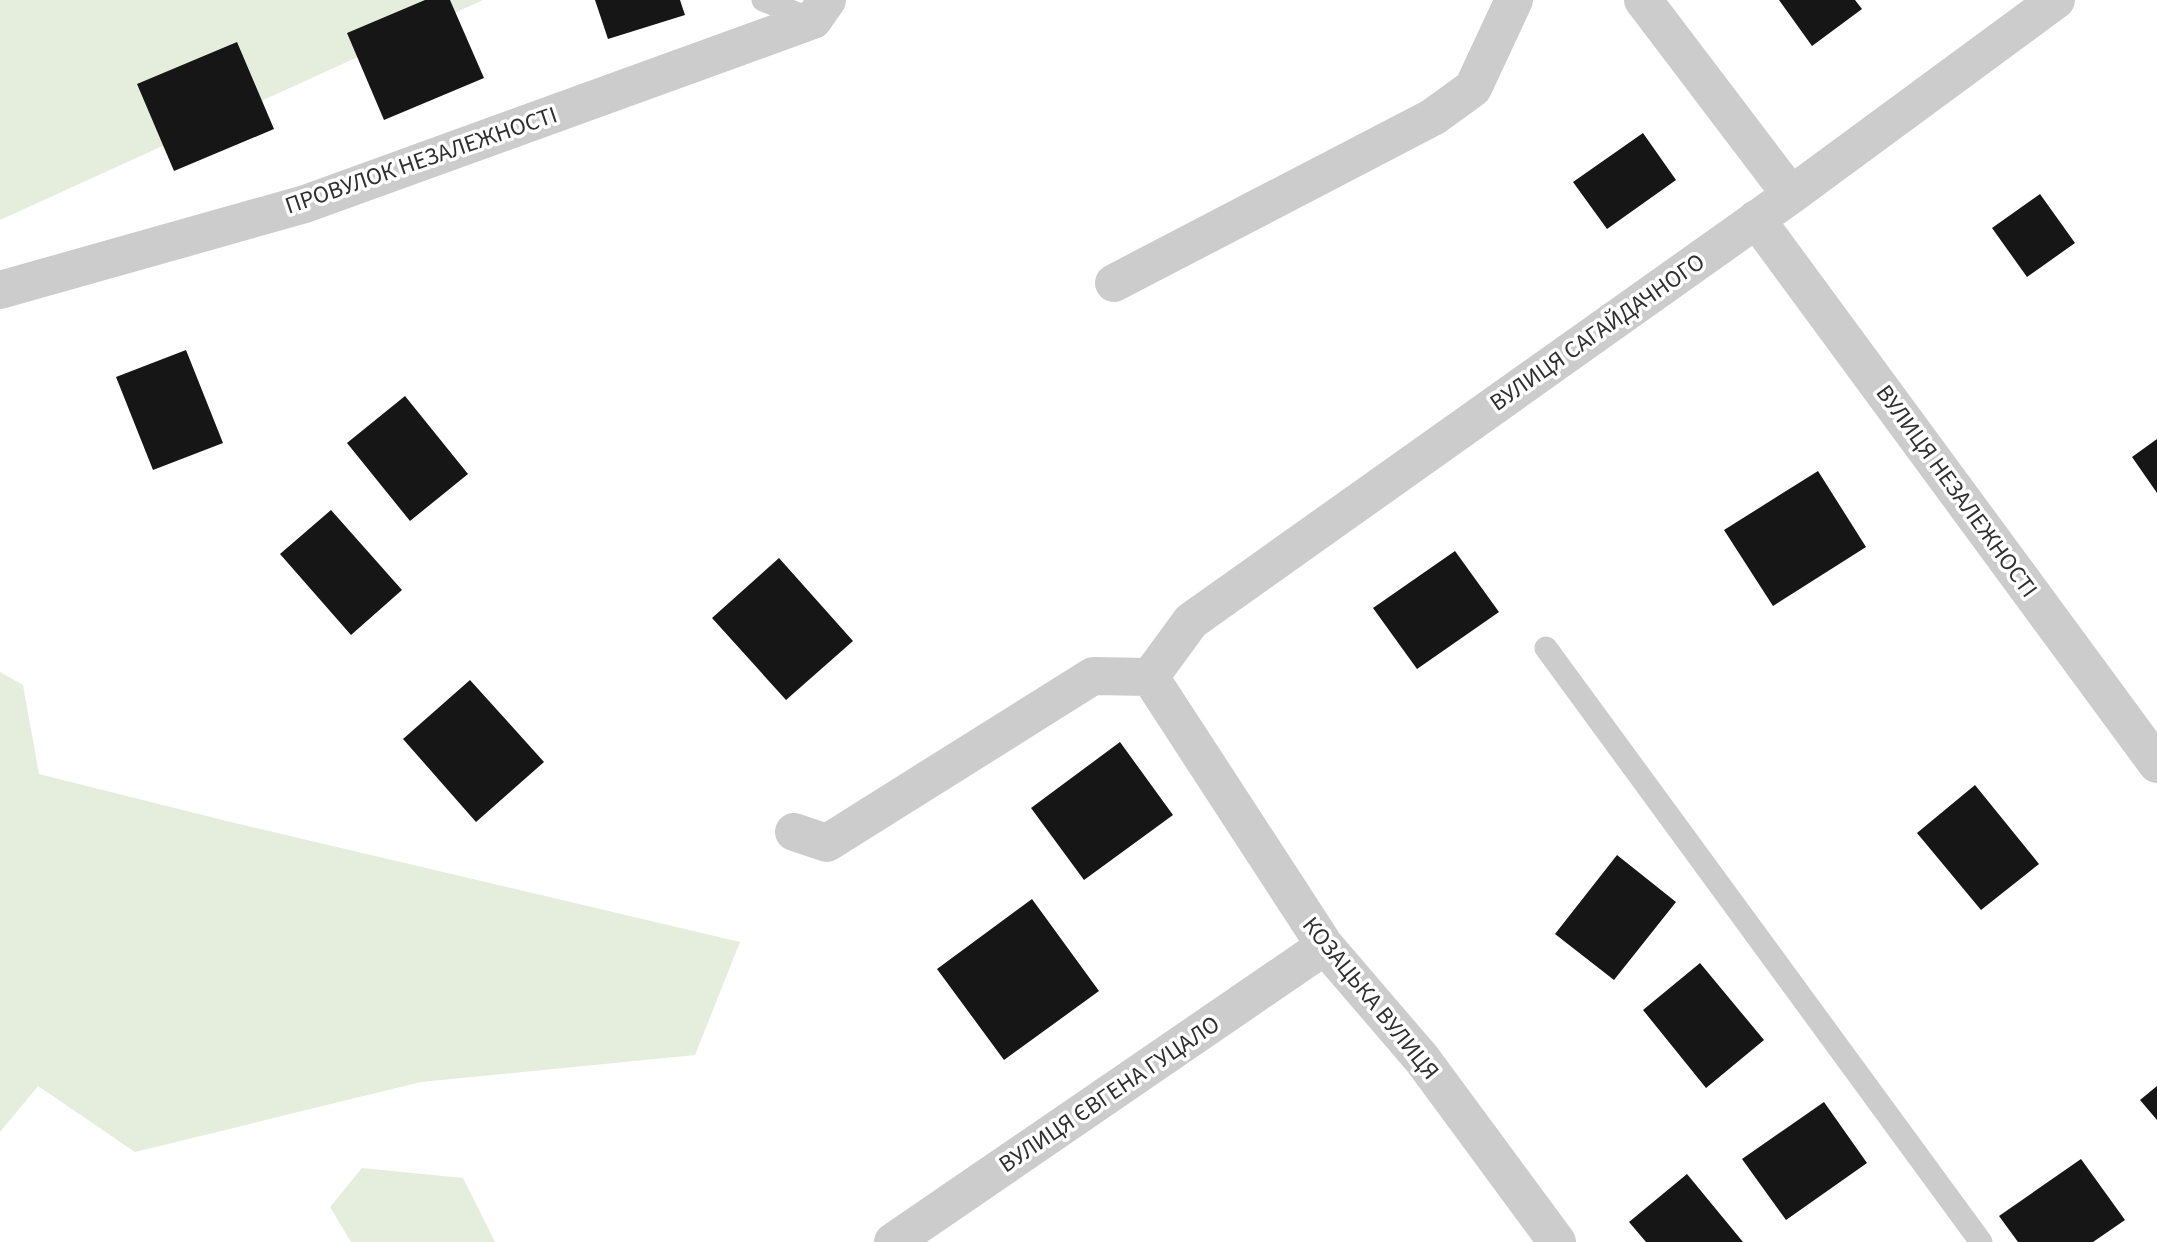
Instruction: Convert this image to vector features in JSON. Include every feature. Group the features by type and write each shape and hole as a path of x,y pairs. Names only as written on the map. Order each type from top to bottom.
{"street":[{"path":"1114,283 1433,117 1473,88 1514,0"},
{"path":"1643,0 1791,195"},
{"name":"ВУЛИЦЯ САГАЙДАЧНОГО","path":"1150,677 1191,621 1791,195 2056,0"},
{"name":"ПРОВУЛОК НЕЗАЛЕЖНОСТІ","path":"0,290 304,204 820,10"},
{"name":"ВУЛИЦЯ НЕЗАЛЕЖНОСТІ","path":"1756,219 2157,764"},
{"path":"794,832 827,843 1093,676 1150,677"},
{"name":"КОЗАЦЬКА ВУЛИЦЯ","path":"1150,677 1325,946 1422,1059 1557,1242"},
{"name":"ВУЛИЦЯ ЄВГЕНА ГУЦАЛО","path":"893,1242 1325,946"}],"lane":[{"path":"764,0 820,10"},
{"path":"1546,648 1981,1242"}],"green space":[{"path":"0,0 483,0 0,220"},
{"path":"0,672 23,685 39,774 740,942 695,1055 421,1082 135,1152 38,1086 0,1132"},
{"path":"362,1168 463,1178 495,1242 351,1242 330,1207"}],"building":[{"path":"425,0 450,0 484,78 384,120 347,33"},
{"path":"595,0 680,0 685,15 608,39"},
{"path":"1779,0 1855,0 1862,9 1812,46"},
{"path":"237,42 274,129 174,171 137,84"},
{"path":"1643,133 1676,180 1607,229 1573,182"},
{"path":"2040,194 2075,243 2027,277 1992,228"},
{"path":"186,350 223,443 153,470 116,377"},
{"path":"405,396 468,474 410,521 347,443"},
{"path":"2157,439 2157,493 2132,457"},
{"path":"1818,471 1866,547 1773,606 1724,530"},
{"path":"331,510 402,590 351,635 280,554"},
{"path":"1455,551 1499,612 1417,669 1373,608"},
{"path":"779,558 853,641 786,700 712,618"},
{"path":"470,680 544,762 476,822 403,739"},
{"path":"1120,742 1173,815 1084,880 1031,808"},
{"path":"1975,785 2039,864 1981,910 1917,833"},
{"path":"1617,855 1676,902 1614,980 1555,934"},
{"path":"1032,899 1099,991 1004,1060 937,969"},
{"path":"1700,963 1764,1040 1706,1088 1643,1010"},
{"path":"2157,1086 2157,1120 2140,1100"},
{"path":"1824,1102 1867,1163 1786,1220 1742,1159"},
{"path":"2081,1159 2125,1220 2093,1242 2018,1242 1999,1216"},
{"path":"1687,1174 1743,1242 1646,1242 1629,1222"}]}
